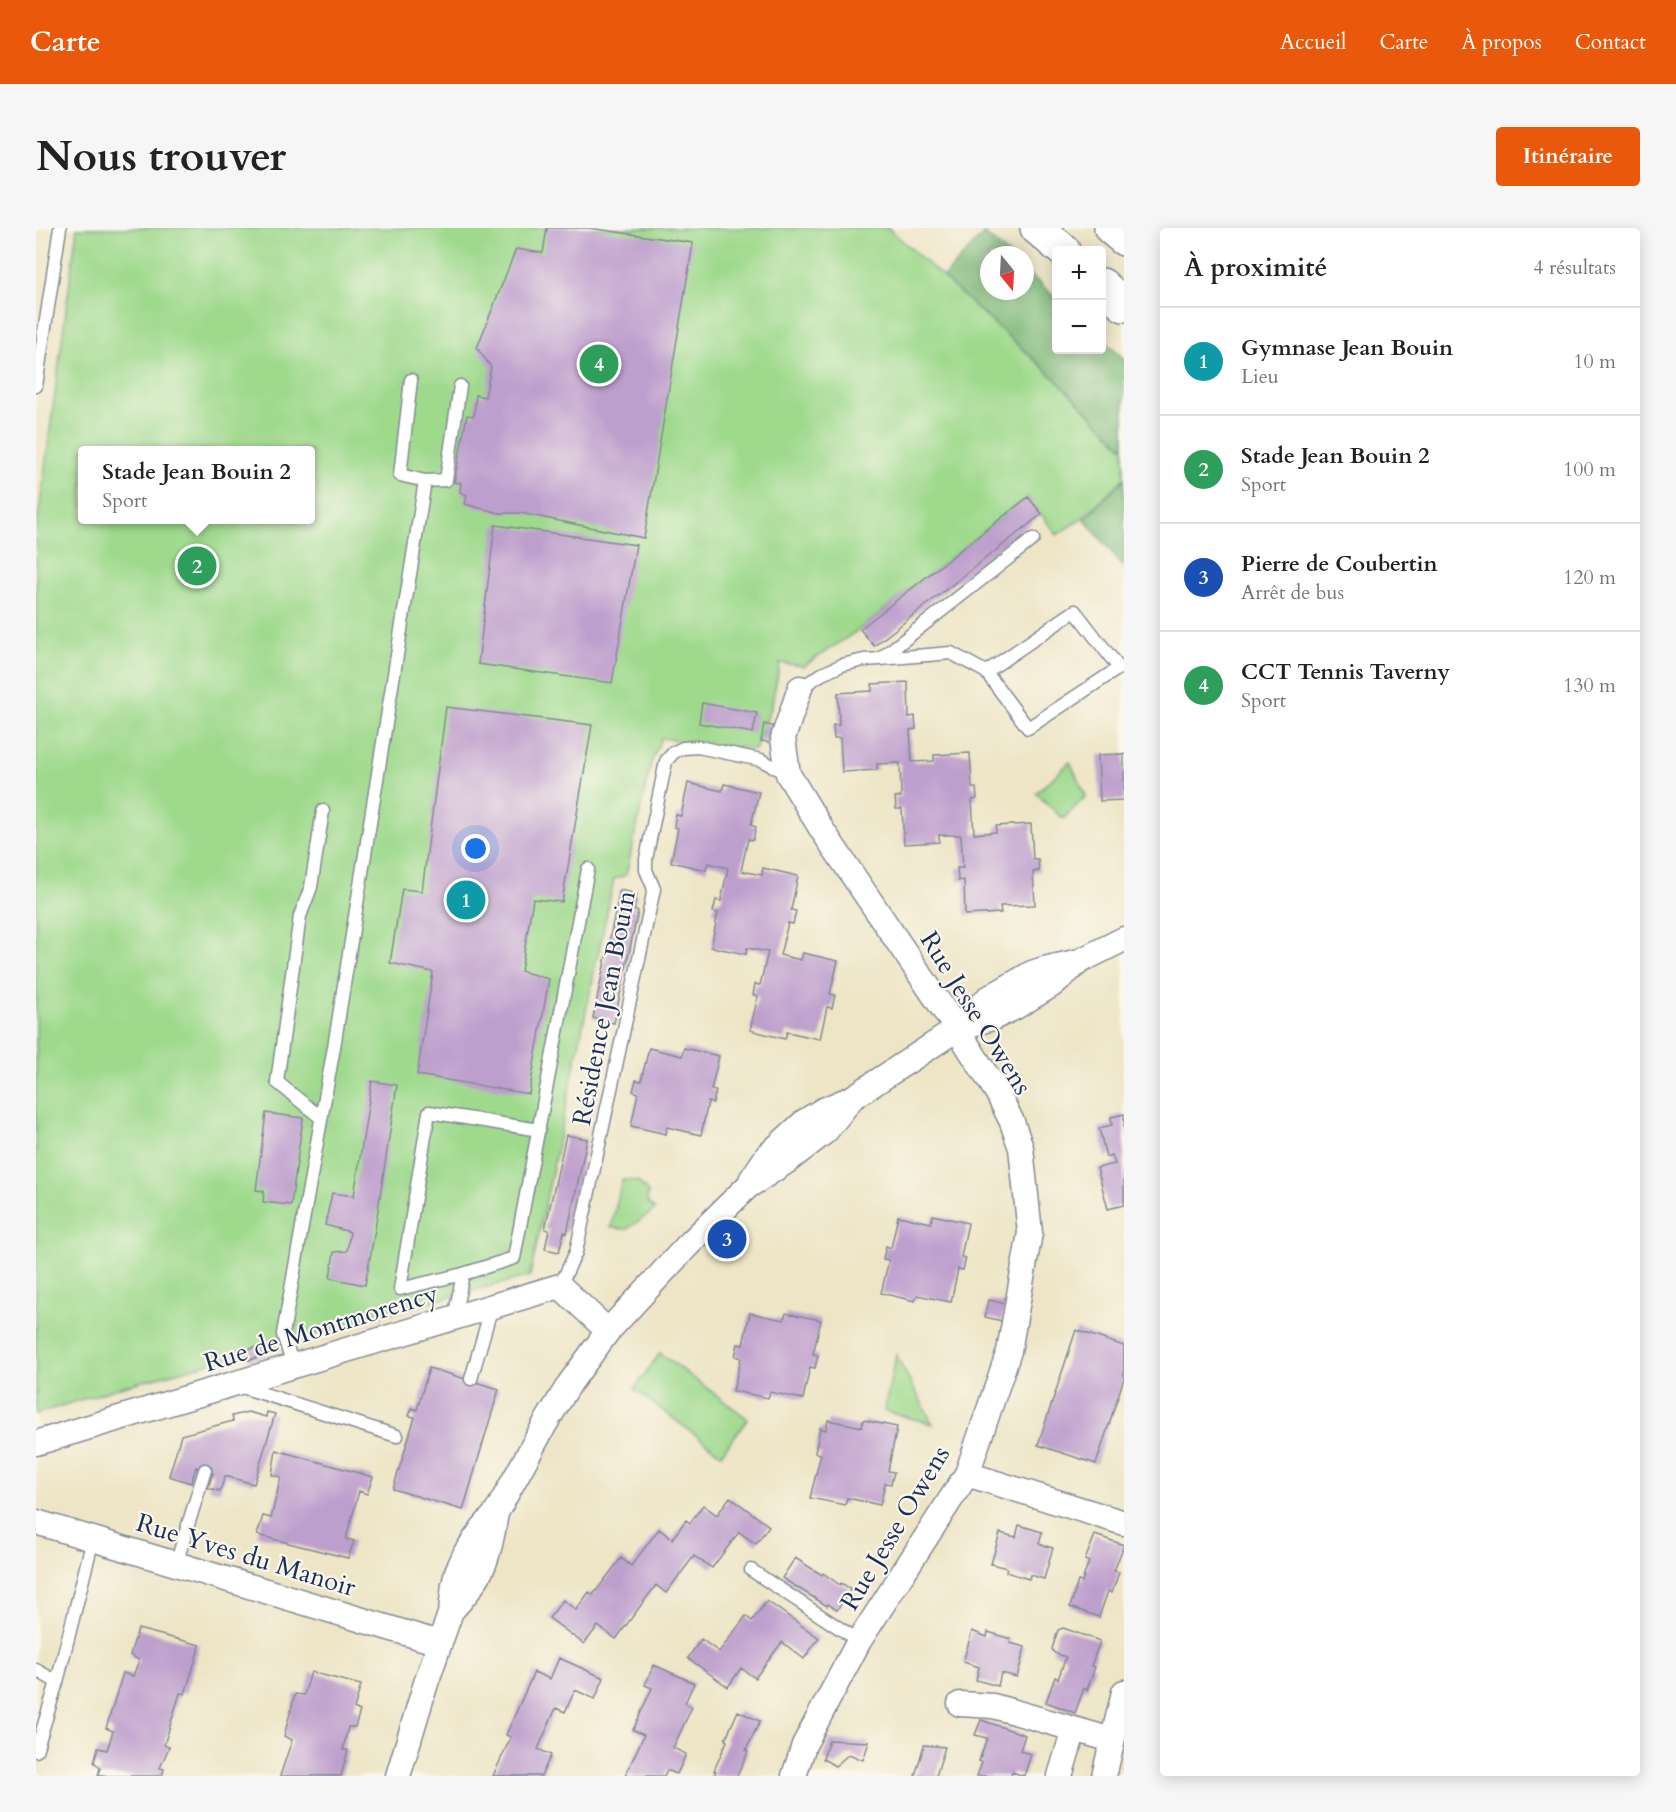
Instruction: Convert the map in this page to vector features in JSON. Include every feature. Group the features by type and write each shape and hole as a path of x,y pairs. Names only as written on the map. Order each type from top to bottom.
{"highway":[{"path":"1037,228 1058,246"},
{"path":"1111,228 1124,239"},
{"path":"1106,289 1124,305"}],"street":[{"name":"Rue Jesse Owens","path":"794,1776 804,1744 859,1641 968,1474 1009,1351 1030,1233 1020,1148 1012,1122 997,1092 957,1029 820,828 788,774 783,738 800,688"},
{"path":"398,1776 439,1643 451,1611 469,1592 482,1568 492,1544 496,1513 564,1394 591,1352 608,1331 688,1245 747,1187 766,1156 809,1118 852,1098 957,1029 995,1017 1014,1008 1052,985 1080,961 1124,939"},
{"path":"560,1286 608,1331"},
{"name":"Rue de Montmorency","path":"36,1443 560,1286"},
{"path":"968,1474 1124,1523"},
{"name":"Rue Yves du Manoir","path":"36,1522 439,1643"},
{"path":"1104,1776 1124,1692"},
{"path":"960,1704 993,1706 1113,1740"},
{"path":"1060,1776 1074,1730"}],"lane":[{"path":"36,386 60,228"},
{"path":"411,380 400,476 425,481 446,480 460,386"},
{"path":"293,1366 283,1334 334,1047 425,481"},
{"path":"880,658 1033,539"},
{"path":"800,688 842,665 880,658 951,653 986,672 1028,728 1119,668 1075,611 986,672"},
{"name":"Résidence Jean Bouin","path":"560,1286 576,1252 654,890 648,878 646,859 666,761 674,752 682,748 698,747 761,760 788,774"},
{"path":"320,1117 277,1082 300,916 311,887 323,811"},
{"path":"539,1130 429,1112 400,1289 463,1274 514,1258 539,1130 588,869"},
{"path":"454,1318 463,1274"},
{"path":"471,1378 492,1306"},
{"path":"232,1384 397,1436"},
{"path":"176,1564 205,1470"},
{"path":"36,1751 57,1682 93,1539"},
{"path":"751,1570 859,1641"},
{"path":"36,1670 57,1682"}],"green space":[{"path":"77,228 888,228 1046,370 1124,448 1124,478 1082,518 1057,535 1028,497 860,629 804,666 780,663 771,708 755,750 661,738 651,763 626,875 614,879 530,1276 124,1386 36,1414 36,535"},
{"path":"984,233 999,246 980,246 980,300 1034,300 1034,278 1052,294 1052,354 1106,354 1106,343 1124,359 1124,448 1046,370 943,278"},
{"path":"1124,479 1124,567 1084,519"},
{"path":"1070,762 1086,796 1063,819 1036,793"},
{"path":"622,1180 637,1181 648,1192 647,1202 655,1210 627,1229 611,1228"},
{"path":"660,1353 748,1419 721,1454 634,1389"},
{"path":"896,1355 933,1424 884,1411"}],"building":[{"path":"547,228 589,228 693,243 644,538 520,513 499,513 465,504 467,495 460,492 461,483 454,482 467,415 474,416 476,395 485,397 491,367 477,348 516,249 543,253"},
{"path":"1028,497 1042,514 874,646 860,629"},
{"path":"495,525 636,545 612,683 478,664"},
{"path":"908,682 909,717 915,716 916,729 910,730 912,762 934,761 934,755 970,753 972,788 976,788 977,799 972,800 974,834 996,832 996,826 1031,824 1033,859 1038,859 1039,871 1033,872 1035,905 1000,906 1001,913 965,915 964,880 958,881 957,868 963,868 961,835 939,835 939,842 904,844 902,809 896,809 895,797 901,797 900,763 877,764 877,770 842,772 840,738 834,738 833,725 839,725 838,693 872,691 872,684"},
{"path":"702,703 757,713 753,733 699,723"},
{"path":"446,707 592,725 562,902 533,899 521,971 549,979 529,1094 417,1075 433,972 390,963 402,889 422,891"},
{"path":"764,724 776,727 773,743 761,741"},
{"path":"1124,754 1124,800 1100,801 1098,755"},
{"path":"688,783 722,791 724,784 759,792 751,825 756,827 753,840 748,839 741,871 762,875 763,868 798,876 791,910 796,911 793,924 788,923 780,955 801,960 803,953 838,961 830,994 835,995 832,1008 827,1007 820,1039 787,1032 785,1039 750,1030 758,996 753,995 755,984 760,985 768,952 747,948 746,954 711,947 718,913 713,912 716,900 721,901 728,868 708,863 706,870 671,862 678,828 674,827 676,815 681,816"},
{"path":"620,890 637,894 633,910 638,911 614,1023 593,1018"},
{"path":"649,1048 682,1056 684,1048 719,1056 711,1090 716,1091 713,1103 708,1102 701,1135 667,1127 666,1134 631,1126 638,1093 633,1091 636,1080 641,1081"},
{"path":"372,1081 397,1085 365,1285 330,1278 334,1252 347,1251 350,1232 325,1225 332,1193 354,1196"},
{"path":"266,1113 303,1118 291,1205 263,1202 264,1191 256,1190"},
{"path":"1124,1114 1124,1205 1108,1209 1097,1168 1115,1164 1112,1155 1106,1157 1099,1128 1112,1125 1111,1117"},
{"path":"566,1135 587,1139 567,1233 564,1232 559,1252 545,1249 549,1230 545,1229"},
{"path":"933,1215 968,1223 961,1257 966,1258 963,1270 958,1269 951,1302 917,1295 915,1301 881,1293 889,1260 883,1259 886,1246 891,1248 898,1216 931,1223"},
{"path":"989,1300 1006,1304 1002,1321 985,1317"},
{"path":"750,1313 784,1320 786,1313 821,1320 813,1354 818,1355 815,1368 810,1367 803,1399 770,1392 768,1398 733,1391 741,1358 735,1356 738,1344 743,1345"},
{"path":"1076,1330 1124,1346 1124,1378 1096,1464 1038,1445"},
{"path":"264,1345 266,1355 249,1360 246,1350"},
{"path":"429,1368 499,1389 463,1510 393,1489 415,1417 409,1416 412,1408 417,1410"},
{"path":"248,1412 266,1417 267,1412 275,1414 254,1484 225,1476 220,1491 208,1488 213,1473 196,1467 191,1483 169,1476 181,1435 233,1421 232,1416"},
{"path":"828,1420 862,1427 863,1420 897,1427 888,1471 894,1472 891,1484 885,1483 880,1505 847,1498 845,1505 810,1498 821,1454 815,1453 820,1428 826,1430"},
{"path":"276,1450 373,1477 367,1494 359,1491 346,1539 354,1541 348,1558 257,1535 263,1516 271,1518 281,1477 272,1475"},
{"path":"730,1497 769,1526 756,1544 739,1532 712,1568 694,1556 666,1593 656,1585 616,1639 598,1626 584,1644 549,1618 563,1600 576,1610 589,1592 593,1595 621,1558 631,1566 659,1529 672,1539 686,1520 690,1523 703,1505 717,1515"},
{"path":"1019,1525 1042,1532 1039,1544 1053,1548 1044,1579 1030,1575 1029,1579 1006,1572 1007,1568 991,1564 1000,1533 1016,1537"},
{"path":"1095,1535 1124,1545 1114,1571 1119,1572 1112,1593 1108,1591 1099,1617 1070,1607 1078,1581 1082,1582 1089,1562 1085,1560"},
{"path":"795,1558 840,1585 841,1583 851,1589 837,1610 782,1578"},
{"path":"767,1601 819,1638 804,1659 782,1642 755,1678 741,1668 728,1687 688,1658 701,1639 719,1652 746,1616 752,1621"},
{"path":"1063,1628 1100,1641 1091,1666 1095,1667 1087,1690 1084,1688 1075,1713 1046,1702 1055,1677 1058,1679 1066,1657 1054,1653 1052,1649 1058,1630"},
{"path":"138,1629 200,1645 185,1694 180,1693 164,1745 169,1747 160,1768 164,1769 162,1776 98,1776 100,1768 94,1762 98,1748 107,1750 113,1731 106,1728 123,1673 133,1676 139,1660 130,1655"},
{"path":"972,1631 987,1637 988,1632 1011,1639 1010,1643 1025,1647 1017,1677 1001,1673 998,1686 976,1680 979,1667 963,1662"},
{"path":"559,1658 604,1678 595,1699 575,1690 565,1712 556,1708 538,1749 551,1755 541,1776 493,1776 511,1737 506,1735 534,1672 550,1679"},
{"path":"654,1665 694,1683 685,1703 692,1707 673,1748 686,1754 677,1774 667,1770 664,1776 625,1776 644,1735 633,1730 652,1688 645,1685"},
{"path":"311,1672 361,1685 354,1708 360,1711 355,1727 348,1727 343,1750 348,1750 341,1776 280,1776 292,1740 284,1736 295,1694 304,1695"},
{"path":"738,1711 760,1721 737,1776 714,1776 715,1768 727,1741 725,1740"},
{"path":"981,1720 1025,1735 1020,1751 1031,1754 1024,1776 1012,1772 1011,1776 977,1776 982,1762 979,1761 987,1738 975,1735"},
{"path":"829,1740 869,1742 863,1760 849,1754 835,1766 823,1759"},
{"path":"924,1745 945,1747 936,1776 915,1776"}],"place":[{"name":"CCT Tennis Taverny","path":"599,364"},
{"name":"Stade Jean Bouin 2","path":"197,566"},
{"name":"Gymnase Jean Bouin","path":"466,900"},
{"name":"Pierre de Coubertin","path":"727,1239"}]}
